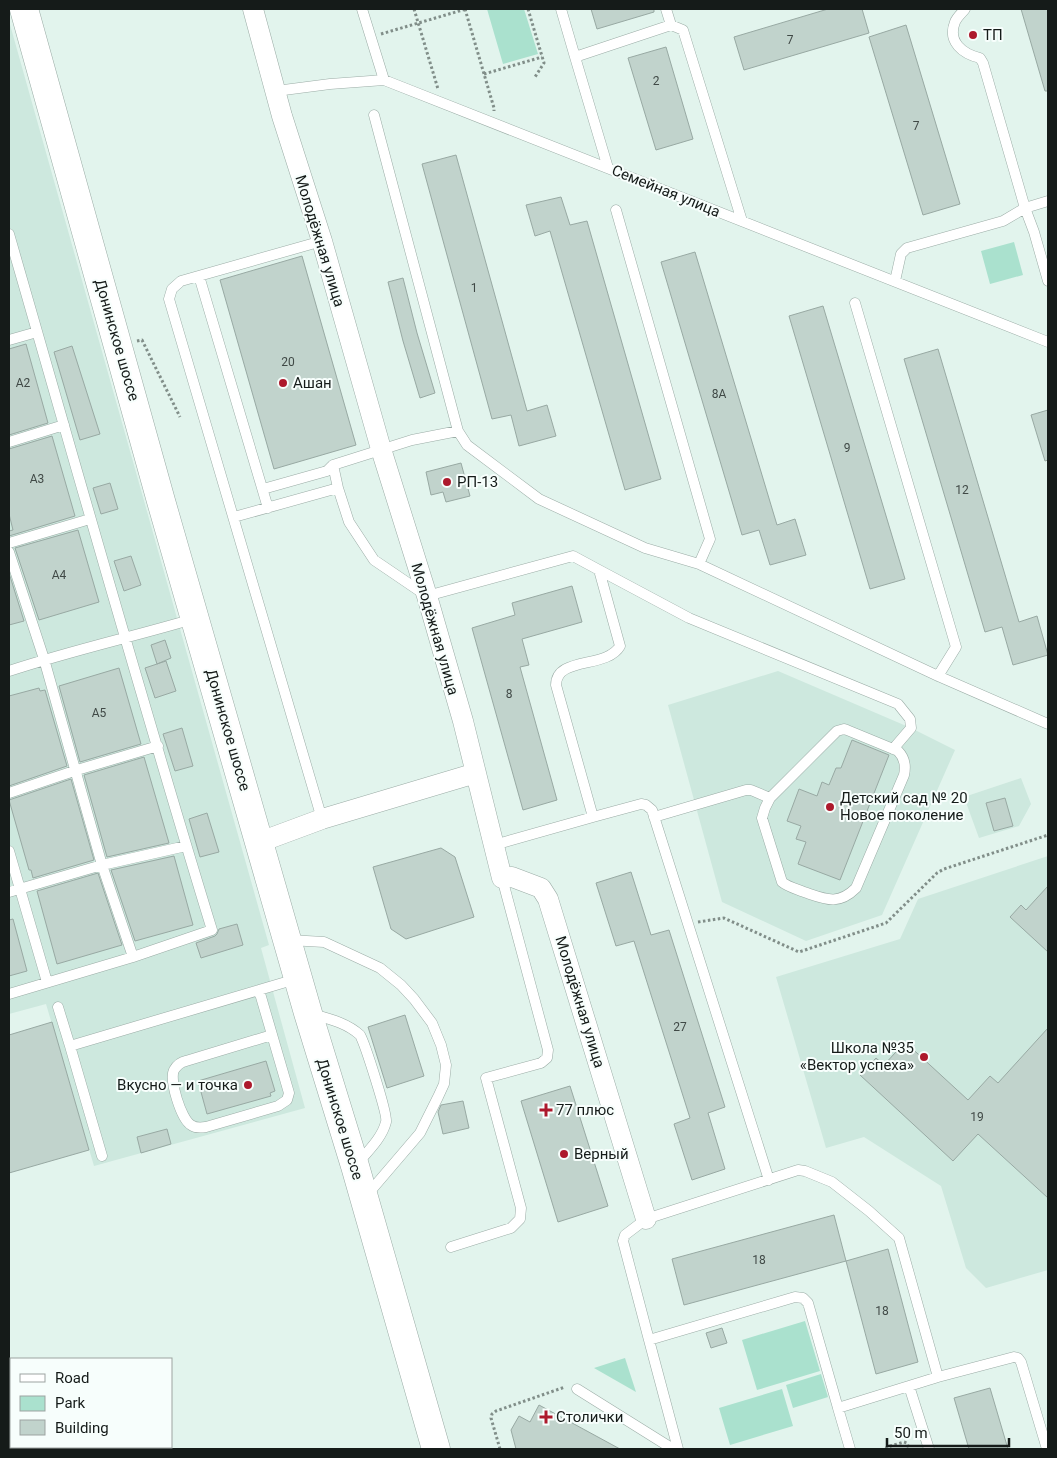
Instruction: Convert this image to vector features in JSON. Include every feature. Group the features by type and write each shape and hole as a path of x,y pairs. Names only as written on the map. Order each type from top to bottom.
{"main road":[{"name":"Донинское шоссе","path":"24,9 161,500 308,1013 355,1166 436,1449"}],"street":[{"name":"Молодёжная улица","path":"253,9 381,449 463,721 502,878 512,877 541,888 548,898 646,1218"},
{"path":"260,842 322,819 476,773"}],"lane":[{"path":"362,9 384,80"},
{"path":"561,9 608,168"},
{"path":"666,9 671,25"},
{"path":"965,9 955,23 954,36 960,49 966,54 980,58 983,63 1048,281"},
{"path":"575,57 671,25 679,27 685,33 742,221"},
{"name":"Семейная улица","path":"276,91 384,80 1048,342"},
{"path":"374,115 458,431 468,445 539,499 645,548 699,564 938,676 1048,724"},
{"path":"894,281 901,254 908,248 1002,221 1025,208 1048,201"},
{"path":"616,210 710,539 699,564"},
{"path":"9,234 124,639 158,746 212,930 133,957 9,994"},
{"path":"322,241 181,281 172,289 169,299 322,819"},
{"path":"199,276 268,508"},
{"path":"855,303 956,647 938,676"},
{"path":"9,340 37,332"},
{"path":"9,442 64,425"},
{"path":"263,489 327,471 333,465 381,449 412,440 458,431"},
{"path":"333,465 348,522 374,560 426,596 573,556 689,618 898,704 910,719 910,728 893,749"},
{"path":"234,517 338,488"},
{"path":"9,543 90,519"},
{"path":"9,552 44,659 102,865 133,957"},
{"path":"593,817 556,685 556,678 560,672 567,668 610,656 617,652 620,646 600,570"},
{"path":"9,671 44,659 124,639 195,618"},
{"path":"844,729 898,751 903,757 905,764 904,775 856,888 850,894 832,901 782,882 762,818 764,808 770,798 837,731 844,729"},
{"path":"9,793 76,770 158,746"},
{"path":"654,817 746,790 752,790 770,798"},
{"path":"494,845 641,804 650,807 769,1180"},
{"path":"9,892 102,865 186,846"},
{"path":"9,851 48,982"},
{"path":"451,1246 511,1228 520,1219 521,1208 486,1078 541,1063 547,1058 548,1050 502,878"},
{"path":"288,940 324,942 380,968 401,985 414,999 432,1023 441,1045 446,1065 444,1084 420,1133 364,1198"},
{"path":"70,1046 299,979"},
{"path":"259,990 289,1093 285,1103 206,1127 195,1128 190,1125 183,1116 172,1080 177,1066 186,1061 272,1035"},
{"path":"58,1007 102,1156"},
{"path":"308,1013 338,1021 353,1029 360,1036 384,1106 387,1119 383,1130 355,1166"},
{"path":"678,1449 623,1241 625,1235 646,1218 798,1170 832,1182 899,1238 938,1377"},
{"path":"649,1340 795,1298 803,1298 808,1303 850,1449"},
{"path":"838,1408 938,1377 1014,1357 1018,1358 1021,1362 1047,1449"},
{"path":"909,1386 929,1449"},
{"path":"577,1389 673,1449"}],"path":[{"path":"414,9 443,104"},
{"path":"371,37 465,9 494,108 491,123"},
{"path":"528,9 544,63 535,77"},
{"path":"484,74 542,56"},
{"path":"688,924 724,918 799,952 886,923 937,873 944,869 1048,835"},
{"path":"500,1449 491,1418 492,1414 565,1387 577,1389"},
{"path":"886,1449 887,1447 904,1442 907,1443 909,1449"}],"shaded area":[{"path":"9,21 269,945 261,948 305,1108 94,1166 46,1004 9,1014"},
{"path":"778,671 911,728 955,750 882,915 806,941 722,902 668,705"},
{"path":"1021,778 1031,804 1019,826 979,838 964,797"},
{"name":"Школа №35 «Вектор успеха»","path":"1048,856 1048,1270 986,1288 966,1268 941,1186 864,1137 826,1148 776,977 900,939 918,899"}],"green space":[{"path":"487,9 524,9 538,54 503,64"},
{"path":"1014,242 1023,275 990,284 981,251"},
{"path":"805,1321 820,1371 757,1390 742,1340"},
{"path":"625,1358 636,1392 594,1368"},
{"path":"821,1374 828,1397 793,1408 786,1385"},
{"path":"782,1389 793,1426 730,1445 719,1408"}],"building":[{"path":"591,9 654,9 654,12 597,29"},
{"path":"828,9 862,9 869,33 744,70 734,37"},
{"path":"1021,9 1048,9 1048,91 1045,91"},
{"path":"906,25 960,204 923,215 869,37"},
{"path":"666,47 693,139 656,150 628,58"},
{"path":"456,155 527,411 547,405 556,436 519,446 511,415 492,419 422,164"},
{"path":"561,197 570,225 587,221 661,479 625,490 550,231 535,236 526,205"},
{"path":"695,252 777,525 795,519 806,555 770,565 759,530 742,535 661,262"},
{"path":"302,256 356,445 274,469 220,280"},
{"path":"403,278 435,393 420,398 388,282"},
{"path":"823,306 905,579 870,589 789,316"},
{"path":"26,344 48,423 9,435 9,349"},
{"path":"72,346 100,434 80,440 54,352"},
{"path":"938,349 1019,622 1037,616 1048,655 1013,665 1002,627 985,632 904,359"},
{"path":"1048,410 1048,460 1045,461 1031,415"},
{"path":"52,436 75,516 9,536 9,531 13,530 9,514 9,449"},
{"name":"РП-13","path":"461,463 470,496 446,502 443,492 431,495 426,472"},
{"path":"110,483 118,509 101,514 93,488"},
{"path":"78,530 99,602 39,620 15,548"},
{"path":"131,556 141,585 124,591 114,561"},
{"path":"9,573 24,621 9,625"},
{"path":"572,586 582,622 522,639 529,665 520,667 557,800 523,810 472,628 515,615 512,603"},
{"path":"165,640 171,658 157,664 151,645"},
{"path":"166,661 176,691 155,698 145,668"},
{"path":"119,668 141,744 80,762 59,686"},
{"path":"39,688 40,691 45,690 67,766 9,786 9,696"},
{"path":"182,728 193,766 175,771 163,734"},
{"path":"852,740 889,755 840,880 798,864 806,842 796,839 801,826 787,821 799,789 817,796 822,782 829,785 836,768 841,768"},
{"path":"144,757 169,843 107,857 84,775"},
{"path":"71,779 94,860 33,878 9,800"},
{"path":"1005,798 1013,826 994,831 986,803"},
{"path":"207,813 219,852 200,857 189,819"},
{"path":"441,848 455,857 474,917 406,939 391,929 373,867"},
{"path":"174,856 193,925 135,941 111,870"},
{"path":"631,872 651,935 669,930 725,1107 708,1113 725,1169 692,1180 674,1124 690,1118 634,941 616,946 596,883"},
{"path":"98,873 122,945 57,964 37,891"},
{"path":"1048,886 1048,952 1010,917 1021,905 1026,910"},
{"path":"13,919 27,971 9,976 9,920"},
{"path":"237,924 243,945 201,958 196,943 215,936 219,929"},
{"path":"405,1015 424,1076 387,1088 368,1027"},
{"path":"52,1022 89,1150 9,1173 9,1035"},
{"path":"1048,1028 1048,1198 978,1134 953,1161 860,1075 876,1058 884,1065 905,1042 968,1100 990,1076 998,1083"},
{"path":"266,1061 275,1091 270,1093 271,1096 207,1114 198,1081"},
{"name":"Верный","path":"570,1086 608,1206 558,1222 521,1101"},
{"path":"463,1101 469,1128 443,1134 438,1112 441,1105"},
{"path":"167,1129 171,1144 141,1153 137,1137"},
{"path":"834,1215 846,1261 684,1305 672,1259"},
{"path":"888,1249 918,1362 876,1374 846,1261"},
{"path":"722,1328 727,1343 711,1348 706,1333"},
{"path":"990,1388 1008,1449 969,1449 954,1398"},
{"path":"539,1405 620,1449 516,1449 511,1430 519,1416 530,1422"}],"place":[{"name":"ТП","path":"973,35"},
{"name":"Ашан","path":"283,383"},
{"name":"РП-13","path":"447,482"},
{"name":"Детский сад № 20 Новое поколение","path":"830,807"},
{"name":"Школа №35 «Вектор успеха»","path":"924,1057"},
{"name":"Вкусно — и точка","path":"248,1085"},
{"name":"77 плюс","path":"546,1110"},
{"name":"Верный","path":"564,1154"},
{"name":"Столички","path":"546,1417"}]}
